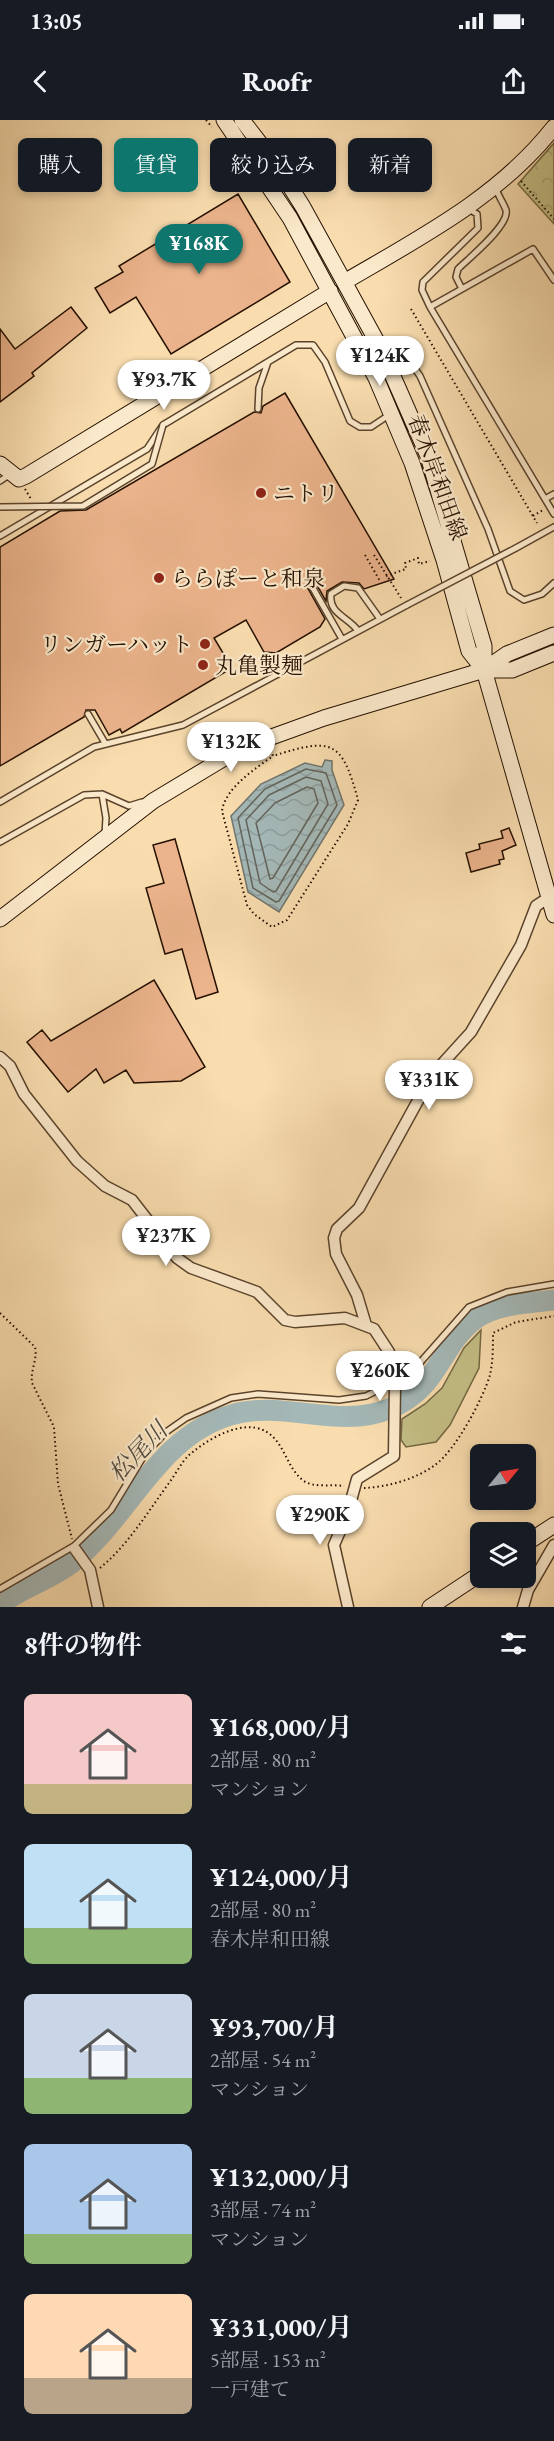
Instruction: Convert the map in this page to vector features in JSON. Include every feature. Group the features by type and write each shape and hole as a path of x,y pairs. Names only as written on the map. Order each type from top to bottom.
{"main road":[{"name":"春木岸和田線","path":"224,120 290,218 375,378 412,463 444,560 469,651 483,670"},
{"name":"春木岸和田線","path":"242,120 276,164 346,281 381,349 428,456 484,646 483,670 551,896 554,915"},
{"path":"346,281 496,188 554,128"},
{"path":"4,473 20,479 26,476 330,291"},
{"path":"483,670 507,654 554,635"},
{"path":"0,919 105,835 153,801 226,757 266,739 324,718 483,670 512,670 554,653"},
{"path":"536,1537 554,1525"},
{"path":"430,1607 470,1581"}],"street":[{"path":"366,1325 357,1295 336,1254 334,1238 337,1229 359,1208 432,1075 471,1032 520,945 536,906 551,896"},
{"path":"0,1057 10,1066 24,1094 77,1161 105,1186 132,1200 177,1258 191,1268 257,1292 285,1320 295,1322 345,1318 374,1329 384,1341 395,1383 394,1456 357,1479 347,1515 334,1545 348,1607"},
{"path":"523,1607 528,1590 554,1545"},
{"path":"74,1548 91,1573 98,1607"}],"lane":[{"path":"462,289 456,277 459,269 505,223 506,211 496,188"},
{"path":"467,208 477,214 478,228 423,282 422,290 554,514"},
{"path":"430,307 533,249 554,280"},
{"path":"0,536 147,449 163,425 296,345 313,345 325,362 350,421 360,427 371,426 391,414"},
{"path":"381,349 406,356 420,376 488,528 510,591 524,600 542,594 554,583"},
{"path":"258,409 259,388 268,363"},
{"path":"0,507 83,506 152,464 163,425"},
{"path":"545,499 554,494"},
{"path":"0,802 94,747 183,725 554,527"},
{"path":"310,583 342,639"},
{"path":"358,632 352,622 335,612 329,603 331,594 344,586 358,588 380,619"},
{"path":"88,714 105,743"},
{"path":"102,794 106,819 105,835"},
{"path":"0,842 84,795 102,794 129,806 153,801"},
{"path":"0,1589 74,1548 111,1510 145,1454 166,1432 186,1418 231,1398 279,1394 339,1400 366,1396 410,1374 469,1307 507,1292 554,1284"}],"path":[{"path":"513,173 554,219"},
{"path":"411,309 537,523"},
{"path":"533,516 549,506"},
{"path":"365,555 380,581"},
{"path":"374,555 399,599 404,596"},
{"path":"386,576 406,569 405,563 418,558 419,564 433,561"},
{"path":"266,739 273,756"},
{"path":"310,745 324,745 336,749 343,756 357,800 348,824 287,920 272,927 254,914 247,905 222,811 223,803 232,792 257,767 273,756 310,745"},
{"path":"0,1313 35,1347 37,1354 31,1376 32,1383 54,1427 58,1484 74,1548"},
{"path":"91,1573 122,1547 186,1458 206,1443 226,1433 258,1428 275,1438 295,1472 304,1482 312,1485 331,1484 369,1488 406,1480 435,1465 449,1452 489,1377 493,1361 493,1333 516,1322 554,1316"}],"green space":[{"path":"554,143 554,224 518,184"},
{"path":"481,1330 479,1368 450,1425 436,1442 406,1447 401,1440 402,1419 425,1404 442,1388 464,1348"}],"water":[{"path":"325,760 332,761 332,770 344,805 279,912 248,892 231,816 261,784 305,763 322,767"}],"building":[{"path":"238,194 290,282 171,354 136,297 110,313 95,288 123,272 119,266"},
{"path":"71,307 87,328 32,373 34,376 0,402 0,329 15,349"},
{"name":"ららぽーと和泉","path":"285,393 394,579 364,589 359,583 342,582 327,591 326,601 314,580 308,579 306,585 325,619 320,627 276,653 264,652 246,620 214,638 232,668 122,733 120,729 109,735 95,710 86,710 84,717 0,766 0,547 60,511 86,510 254,412 261,413 263,406"},
{"path":"509,828 516,845 502,851 504,859 499,860 500,864 471,872 466,853 480,849 479,844 503,838 501,831"},
{"path":"175,839 218,992 196,999 182,949 165,954 146,888 164,883 153,845"},
{"path":"154,980 205,1067 181,1081 134,1083 126,1070 104,1083 96,1069 68,1092 27,1042 42,1030 51,1041"}],"waterway":[{"name":"松尾川","path":"0,1604 74,1561 112,1522 164,1458 206,1425 231,1415 251,1411 270,1410 350,1417 369,1415 389,1409 419,1390 463,1330 475,1319 503,1307 554,1300"}],"place":[{"name":"ニトリ","path":"261,493"},
{"name":"ららぽーと和泉","path":"159,578"},
{"name":"リンガーハット","path":"205,644"},
{"name":"丸亀製麺","path":"203,665"}]}
